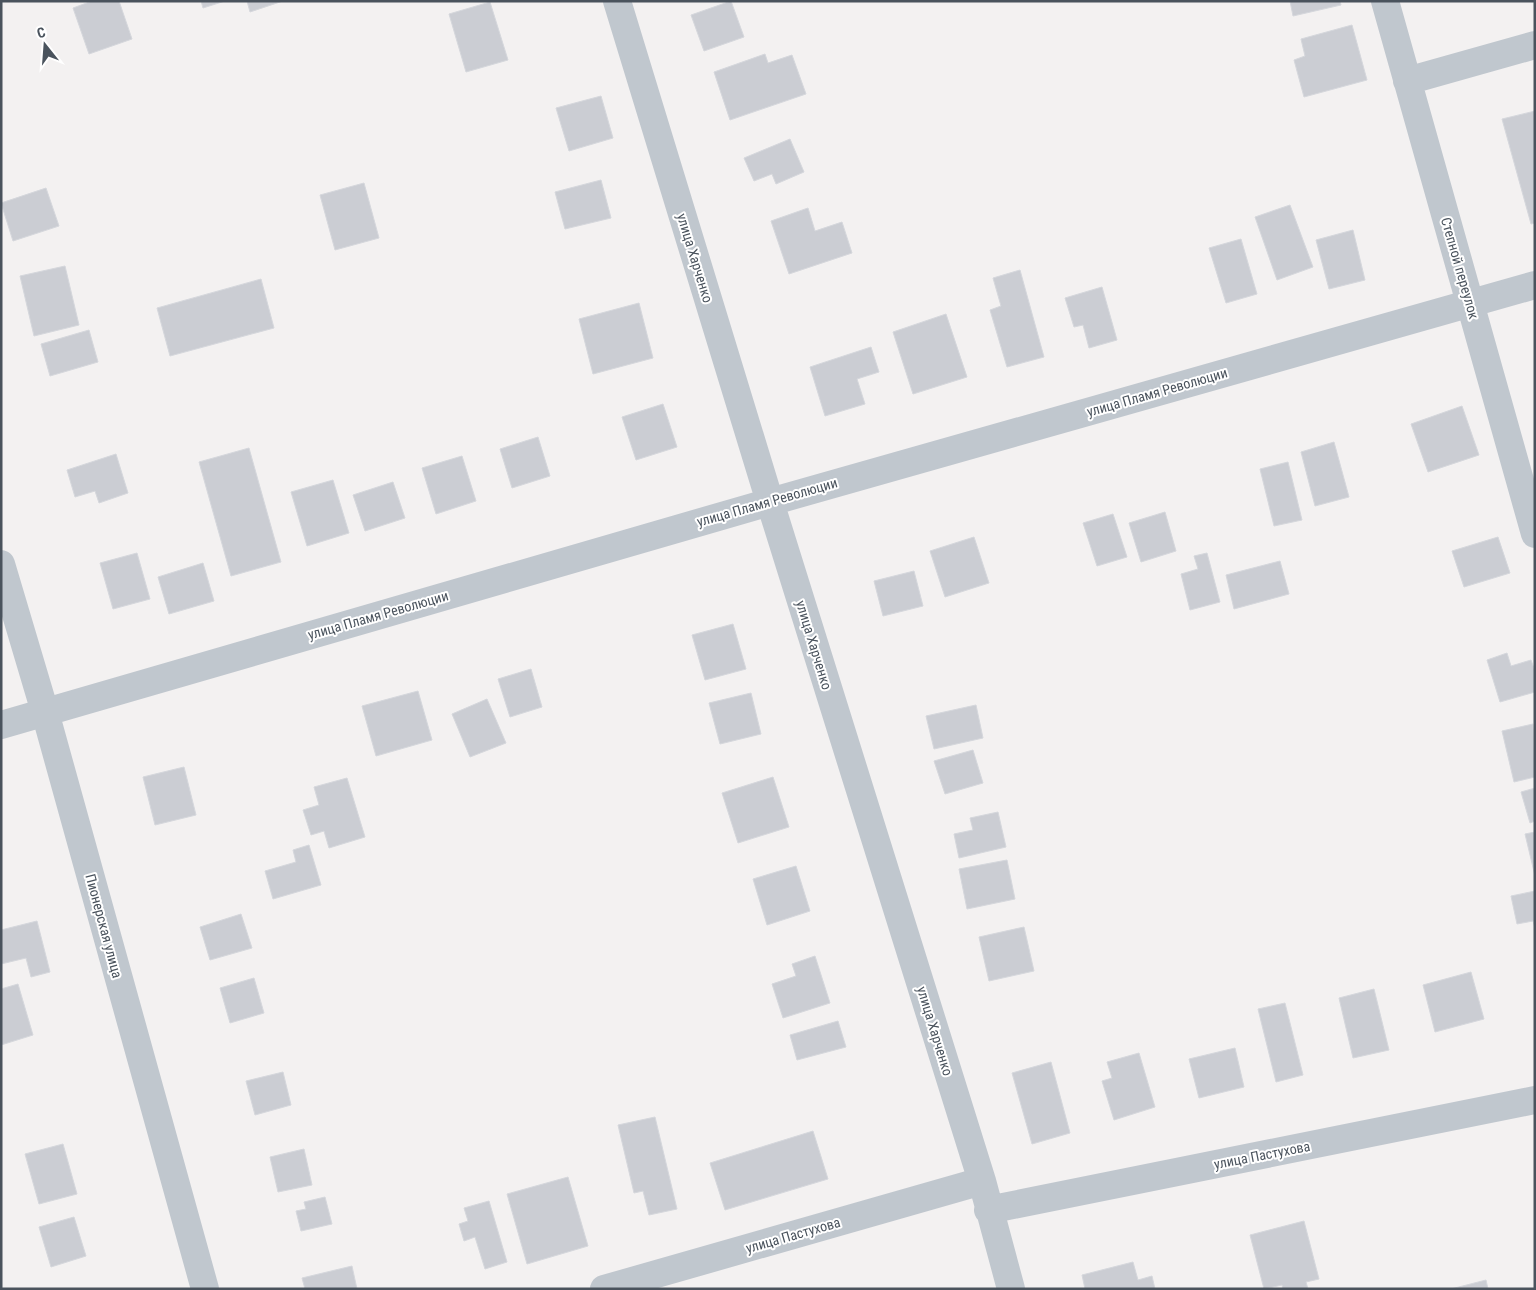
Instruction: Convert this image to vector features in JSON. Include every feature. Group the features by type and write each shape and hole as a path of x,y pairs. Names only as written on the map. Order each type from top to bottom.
{"street":[{"name":"улица Харченко","path":"617,1 770,502 982,1181 1010,1289"},
{"name":"Степной переулок","path":"1385,1 1535,534"},
{"path":"1407,81 1535,45"},
{"name":"улица Пламя Революции","path":"1,725 770,502 1535,285"},
{"name":"Пионерская улица","path":"1,564 45,712 205,1289"},
{"name":"улица Пастухова","path":"988,1210 1535,1100"},
{"name":"улица Пастухова","path":"604,1289 982,1181"}],"building":[{"path":"92,1 119,1 132,39 89,54 73,8"},
{"path":"201,1 225,1 203,8"},
{"path":"247,1 283,1 250,12"},
{"path":"731,1 744,37 704,51 691,15"},
{"path":"1290,1 1340,1 1341,5 1293,16"},
{"path":"490,2 508,60 466,72 449,14"},
{"path":"1352,25 1367,80 1304,97 1294,60 1305,56 1301,39"},
{"path":"765,54 768,63 792,55 806,94 730,120 714,72"},
{"path":"601,96 613,138 569,151 556,108"},
{"path":"1535,111 1535,223 1531,224 1502,119"},
{"path":"790,139 804,172 776,184 772,174 754,181 744,158"},
{"path":"601,180 611,218 565,229 555,192"},
{"path":"364,183 379,238 335,250 320,195"},
{"path":"46,188 59,226 13,241 1,203"},
{"path":"1290,205 1313,267 1277,280 1255,217"},
{"path":"808,208 815,231 842,222 852,253 789,274 771,221"},
{"path":"1353,230 1365,280 1329,289 1316,240"},
{"path":"1241,239 1257,294 1226,303 1209,248"},
{"path":"65,266 79,325 34,336 20,276"},
{"path":"1020,270 1044,357 1007,367 990,310 1001,306 993,278"},
{"path":"261,279 274,328 170,356 157,308"},
{"path":"1102,287 1117,340 1089,348 1083,325 1074,327 1065,298"},
{"path":"639,303 653,358 593,374 579,319"},
{"path":"946,314 967,377 913,394 893,332"},
{"path":"89,330 98,362 50,376 41,344"},
{"path":"871,347 879,372 857,379 865,404 825,416 810,367"},
{"path":"663,404 677,447 636,460 622,417"},
{"path":"1462,406 1479,455 1428,472 1411,424"},
{"path":"538,437 550,476 512,488 500,449"},
{"path":"1334,442 1349,497 1315,506 1301,452"},
{"path":"249,448 281,562 231,576 199,462"},
{"path":"116,454 128,493 99,503 95,491 75,497 67,470"},
{"path":"462,456 476,501 436,514 422,468"},
{"path":"1288,462 1302,520 1274,526 1260,469"},
{"path":"333,480 349,533 307,546 291,492"},
{"path":"393,482 405,518 365,531 353,495"},
{"path":"1165,512 1176,551 1141,562 1129,523"},
{"path":"1113,514 1127,557 1097,566 1083,523"},
{"path":"974,537 989,583 945,597 930,551"},
{"path":"1498,537 1510,573 1464,587 1452,551"},
{"path":"137,553 150,599 113,609 100,563"},
{"path":"1207,553 1220,602 1190,610 1181,574 1198,569 1194,556"},
{"path":"1280,561 1289,594 1234,609 1226,575"},
{"path":"203,563 214,601 169,614 158,577"},
{"path":"914,571 923,606 883,616 874,581"},
{"path":"733,624 746,669 705,680 692,635"},
{"path":"1507,653 1511,666 1531,660 1535,671 1535,692 1500,702 1487,660"},
{"path":"531,669 542,707 510,717 498,679"},
{"path":"418,691 432,740 376,756 362,706"},
{"path":"751,693 761,734 720,744 709,703"},
{"path":"487,699 506,743 470,757 452,714"},
{"path":"976,705 983,738 934,749 926,716"},
{"path":"1533,724 1535,777 1514,782 1502,731"},
{"path":"973,750 983,783 945,794 934,761"},
{"path":"184,767 196,815 155,825 143,777"},
{"path":"773,777 789,827 738,843 722,793"},
{"path":"347,778 365,837 329,848 324,831 311,835 303,810 319,805 314,787"},
{"path":"1535,788 1535,821 1530,823 1521,792"},
{"path":"998,812 1006,847 959,858 954,834 973,830 970,818"},
{"path":"1535,832 1535,876 1525,834"},
{"path":"309,845 321,885 273,899 265,871 296,862 293,850"},
{"path":"1007,860 1015,899 967,909 959,869"},
{"path":"796,866 810,911 767,925 753,879"},
{"path":"1535,891 1535,928 1533,921 1517,924 1511,896"},
{"path":"241,914 252,948 210,960 200,927"},
{"path":"37,921 50,972 31,977 26,958 1,964 1,930"},
{"path":"1024,927 1034,971 989,981 979,937"},
{"path":"815,956 830,1003 783,1018 772,984 796,976 792,964"},
{"path":"1471,972 1484,1019 1435,1032 1423,985"},
{"path":"254,978 264,1013 230,1023 220,988"},
{"path":"18,984 33,1035 1,1045 1,989"},
{"path":"1374,989 1389,1050 1353,1058 1339,998"},
{"path":"1285,1003 1303,1075 1276,1082 1258,1009"},
{"path":"838,1021 846,1047 797,1060 790,1035"},
{"path":"1235,1048 1244,1087 1199,1098 1189,1059"},
{"path":"1139,1053 1155,1107 1114,1120 1102,1081 1112,1078 1107,1062"},
{"path":"1051,1062 1070,1133 1032,1144 1012,1073"},
{"path":"283,1072 291,1105 255,1115 246,1081"},
{"path":"655,1117 677,1209 649,1215 643,1191 634,1193 618,1125"},
{"path":"813,1131 828,1179 725,1210 710,1163"},
{"path":"63,1144 77,1194 39,1204 25,1154"},
{"path":"304,1149 312,1185 278,1192 270,1157"},
{"path":"568,1177 588,1246 527,1264 507,1194"},
{"path":"325,1197 332,1224 301,1231 296,1211 306,1209 304,1202"},
{"path":"489,1201 507,1262 485,1269 475,1237 464,1241 459,1224 468,1221 464,1208"},
{"path":"74,1217 86,1256 51,1267 39,1227"},
{"path":"1304,1221 1319,1279 1306,1282 1308,1289 1283,1289 1282,1285 1264,1289 1250,1235"},
{"path":"1133,1262 1138,1280 1152,1276 1155,1289 1085,1289 1082,1275"},
{"path":"352,1266 357,1289 305,1289 302,1278"},
{"path":"1486,1280 1488,1289 1451,1289"}]}
